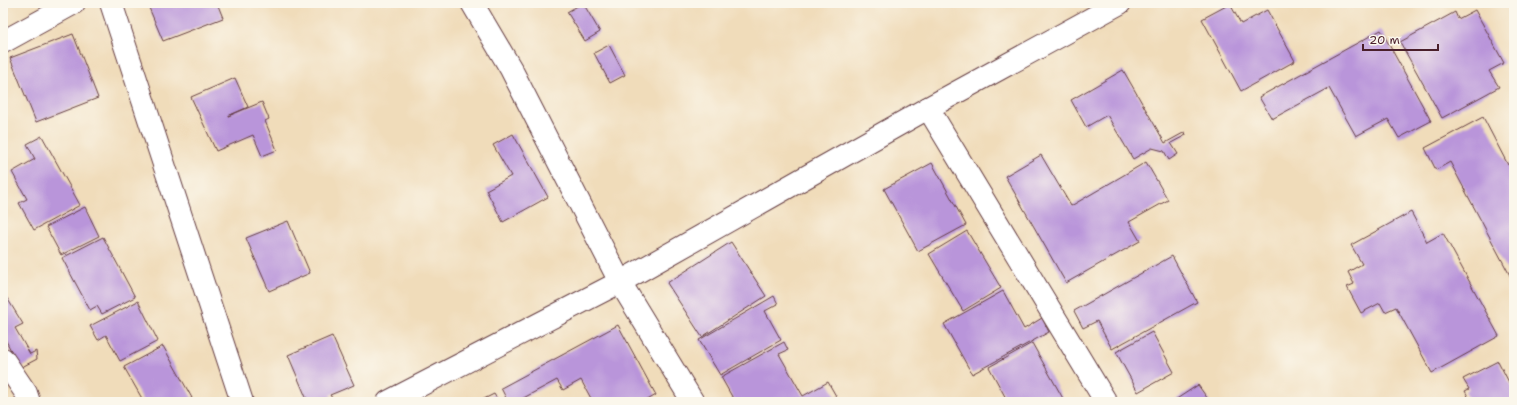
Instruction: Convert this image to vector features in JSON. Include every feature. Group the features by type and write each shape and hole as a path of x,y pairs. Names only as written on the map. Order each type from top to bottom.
{"street":[{"path":"3,42 74,3"},
{"path":"112,3 242,402"},
{"path":"472,3 511,69 620,282 693,402"},
{"path":"388,402 620,282 928,108 1120,3"},
{"path":"928,108 1106,402"},
{"path":"3,358 26,393 29,402"}],"building":[{"path":"147,3 217,3 223,18 163,41"},
{"path":"583,3 600,32 585,41 567,12"},
{"path":"1230,4 1241,24 1267,10 1295,61 1241,91 1202,19"},
{"path":"1475,10 1504,63 1489,71 1499,87 1442,118 1400,42 1455,12 1458,19"},
{"path":"1381,30 1431,121 1399,138 1388,119 1356,136 1329,88 1272,119 1259,97"},
{"path":"73,34 98,98 36,122 10,58"},
{"path":"609,45 625,75 610,83 594,53"},
{"path":"1123,70 1165,143 1185,132 1186,135 1171,143 1178,154 1169,160 1164,151 1152,148 1133,159 1107,115 1086,127 1071,100"},
{"path":"235,78 248,107 228,116 262,102 269,119 265,121 277,150 262,156 253,135 216,151 191,97"},
{"path":"1483,117 1508,165 1514,162 1514,283 1450,162 1436,170 1425,148"},
{"path":"513,134 548,197 503,222 486,190 511,176 493,145"},
{"path":"42,136 80,205 34,230 19,203 27,199 12,172 35,159 27,144"},
{"path":"1041,155 1071,206 1146,162 1168,200 1129,222 1140,241 1066,283 1005,176"},
{"path":"932,163 966,225 918,251 884,189"},
{"path":"85,207 99,236 61,255 46,227"},
{"path":"1411,212 1427,242 1443,233 1499,336 1432,373 1396,307 1385,312 1380,303 1361,313 1347,287 1354,284 1348,272 1362,264 1351,245"},
{"path":"288,221 310,273 269,291 246,238"},
{"path":"967,231 1001,288 963,311 929,254"},
{"path":"103,237 135,297 102,314 97,306 90,310 62,258"},
{"path":"731,242 766,296 702,337 667,283"},
{"path":"1172,256 1197,302 1112,349 1097,321 1083,328 1074,311"},
{"path":"1003,291 1024,329 1042,318 1049,332 972,374 944,324"},
{"path":"774,296 778,304 765,311 781,340 720,375 699,340"},
{"path":"3,298 7,298 23,324 15,328 30,354 36,351 37,359 20,368 3,335"},
{"path":"138,301 158,341 120,361 106,335 98,340 90,326"},
{"path":"618,325 656,395 644,402 593,402 581,380 563,390 557,380 516,402 508,402 501,388"},
{"path":"1152,332 1174,372 1138,392 1116,352"},
{"path":"332,336 354,385 330,395 332,398 323,402 308,402 288,355"},
{"path":"784,342 788,350 779,354 803,396 828,382 836,396 825,402 735,402 721,377"},
{"path":"1032,343 1065,402 1008,402 989,367"},
{"path":"163,346 192,398 185,402 144,402 124,367"},
{"path":"1498,361 1514,392 1514,402 1466,402 1470,400 1465,391 1469,389 1463,379"},
{"path":"1198,385 1210,402 1172,402"},
{"path":"494,394 499,402 477,402 482,400"}]}
